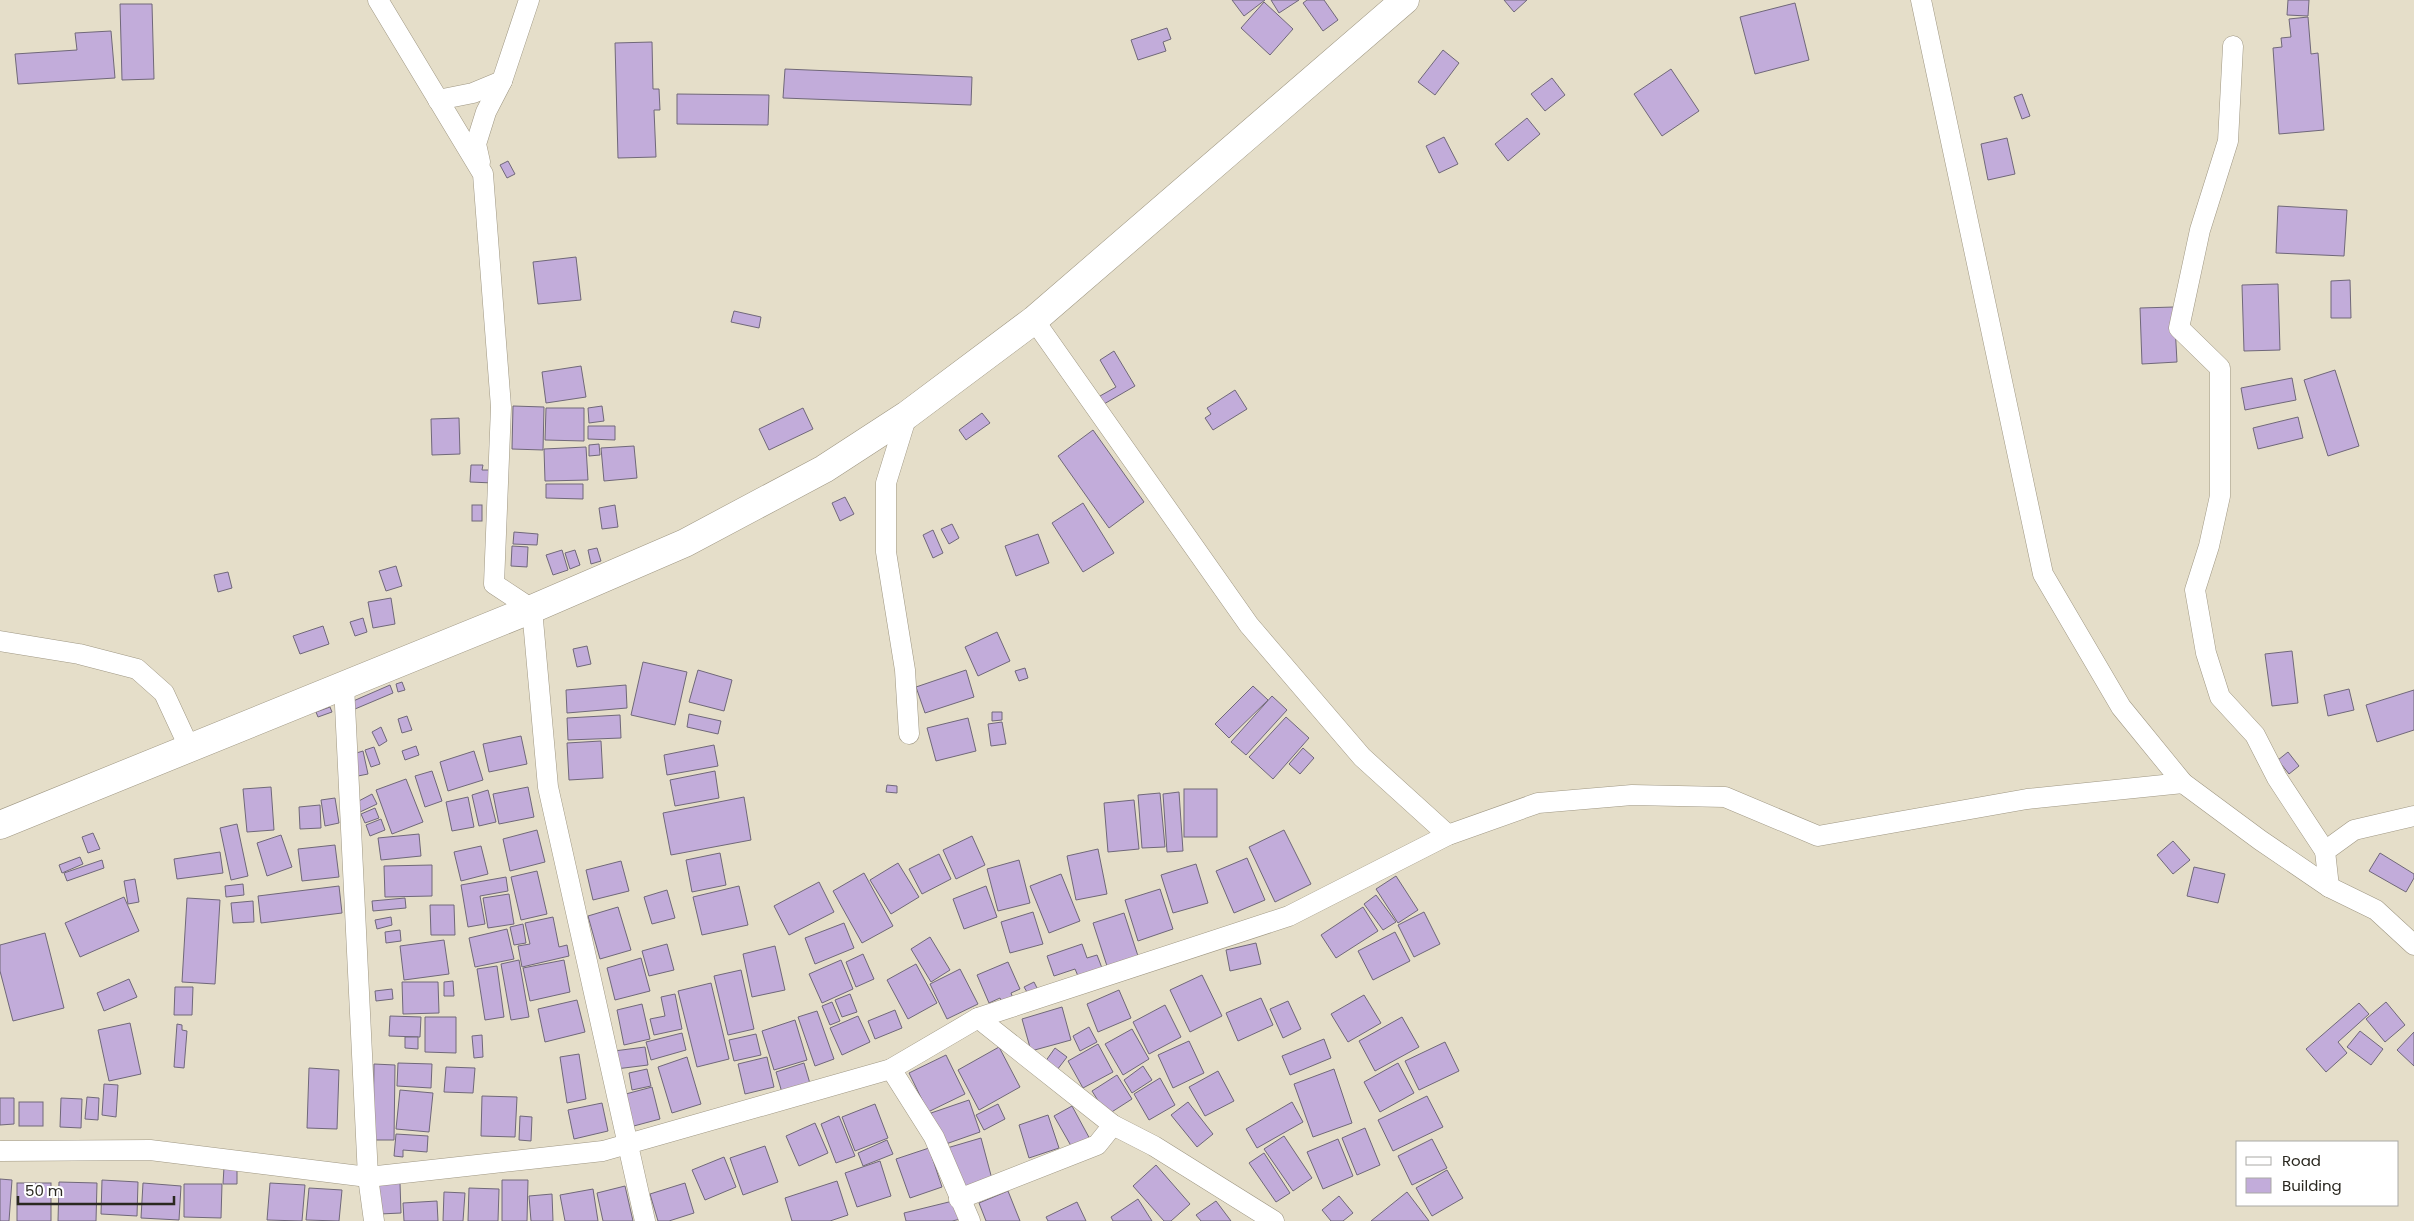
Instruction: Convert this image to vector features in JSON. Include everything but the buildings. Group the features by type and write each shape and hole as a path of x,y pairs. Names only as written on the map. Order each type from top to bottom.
{"main road":[{"path":"0,825 532,609 685,543 824,469 907,415 1034,320 1405,0"}],"street":[{"path":"378,0 483,174"},
{"path":"529,0 502,81 486,112 476,144 483,174 501,407 494,584 532,609 548,787 627,1144 646,1221"},
{"path":"1921,0 2043,574 2121,707 2183,782 2260,840 2329,887 2376,910 2414,945"},
{"path":"2232,46 2228,141 2200,230 2179,328 2220,368 2220,496 2209,546 2195,590 2206,653 2220,697 2254,735 2278,778 2325,851 2329,887"},
{"path":"438,100 473,93 502,81"},
{"path":"1034,320 1249,625 1362,757 1448,835"},
{"path":"907,415 886,483 886,552 905,670 908,734"},
{"path":"0,641 79,654 136,669 164,693 189,747"},
{"path":"344,685 368,1177 374,1221"},
{"path":"0,1151 150,1150 368,1177 604,1151 891,1069 978,1018 1289,916 1448,835 1538,803 1632,795 1725,797 1818,836 2027,798 2183,782"},
{"path":"2325,851 2354,830 2414,816"},
{"path":"978,1018 1113,1126 1154,1146 1274,1221"},
{"path":"891,1069 934,1137 970,1221"},
{"path":"959,1199 1097,1145 1113,1126"}]}
